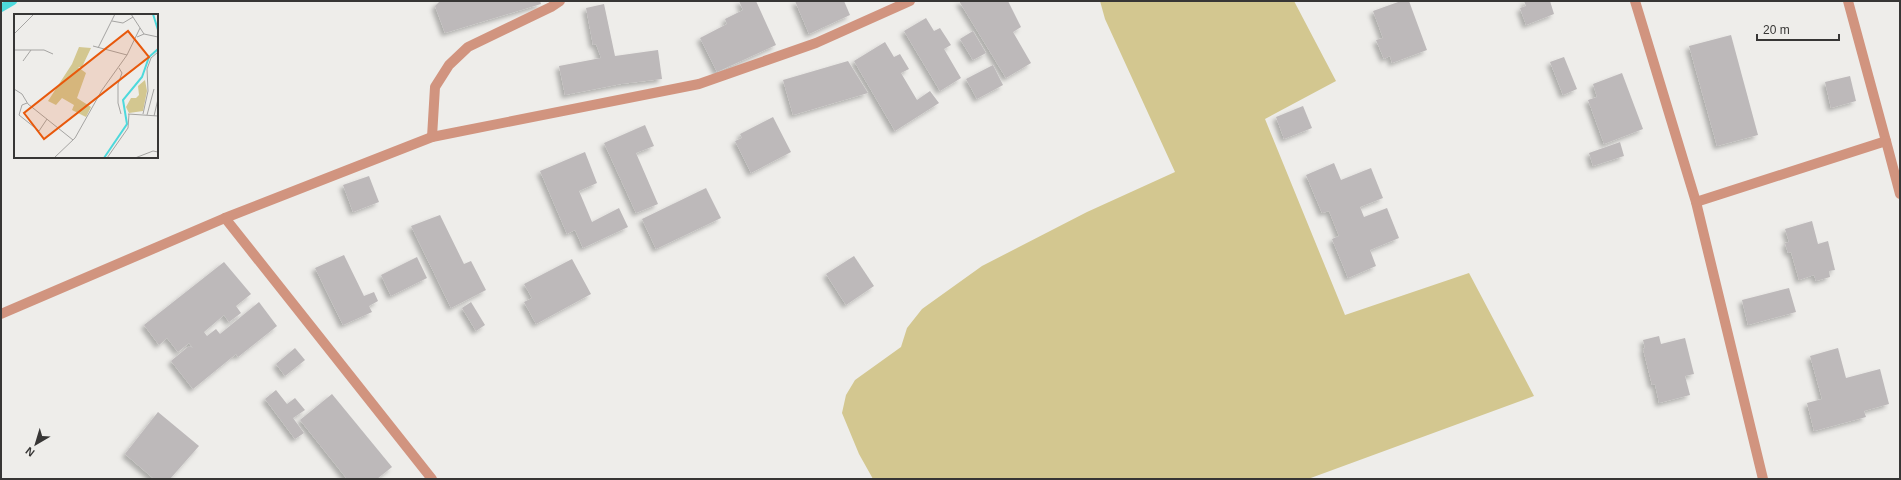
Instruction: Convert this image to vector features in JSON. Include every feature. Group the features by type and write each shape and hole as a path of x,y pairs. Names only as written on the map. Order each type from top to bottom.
{"street":[{"path":"432,137 436,87 449,65 468,47 551,7 560,1"},
{"path":"1,314 225,218 432,137 699,84 816,44 910,1"},
{"path":"1635,1 1696,202 1764,479"},
{"path":"1848,1 1900,194"},
{"path":"1696,202 1886,141"},
{"path":"225,218 432,479"}],"shaded area":[{"path":"1100,1 1294,1 1336,81 1265,119 1345,315 1469,273 1534,396 1308,479 873,479 859,454 842,413 846,395 855,380 901,347 907,328 922,309 982,266 1087,212 1175,172 1105,19"}],"building":[{"path":"440,1 540,1 541,4 445,33 435,6"},
{"path":"739,1 756,1 776,45 717,72 700,38 727,24 725,19 743,10"},
{"path":"795,1 844,1 850,15 809,34"},
{"path":"959,1 1008,1 1021,27 1013,32 1031,63 1006,78"},
{"path":"1401,1 1409,1 1427,50 1392,63 1390,56 1384,59 1376,40 1383,38 1373,11"},
{"path":"1524,1 1550,1 1554,14 1526,25 1520,8 1526,6"},
{"path":"604,4 615,56 658,50 662,79 621,84 565,95 559,66 601,58 596,44 593,45 586,8"},
{"path":"926,18 934,31 940,28 951,45 944,49 961,78 940,91 904,31"},
{"path":"973,31 986,53 973,60 960,39"},
{"path":"1731,35 1758,135 1717,146 1689,46"},
{"path":"885,42 894,57 900,54 909,69 901,73 917,100 930,91 939,103 895,131 854,61"},
{"path":"1564,57 1577,89 1563,95 1550,62"},
{"path":"848,61 868,93 793,115 783,80"},
{"path":"993,65 1003,85 977,99 966,79"},
{"path":"1622,73 1643,129 1604,144 1588,100 1597,97 1593,84"},
{"path":"1850,76 1856,101 1831,108 1825,82"},
{"path":"1303,106 1312,128 1284,139 1276,117"},
{"path":"773,117 791,152 751,173 735,141 742,138 740,134"},
{"path":"645,125 654,146 636,153 658,204 636,213 604,143"},
{"path":"1620,142 1624,156 1593,166 1589,153"},
{"path":"585,152 597,183 579,191 592,222 619,208 628,227 583,248 575,230 567,234 540,171"},
{"path":"1334,163 1341,180 1371,168 1383,198 1360,207 1364,217 1387,208 1399,238 1370,250 1376,266 1348,278 1332,239 1339,236 1329,211 1322,213 1306,175"},
{"path":"369,176 379,202 353,212 343,185"},
{"path":"706,188 721,218 656,249 642,219"},
{"path":"440,215 464,264 471,261 486,290 451,308 411,226"},
{"path":"1812,221 1818,244 1828,241 1835,270 1829,271 1830,277 1816,281 1814,275 1799,280 1791,252 1788,253 1785,243 1789,242 1785,229"},
{"path":"344,255 364,296 374,292 378,301 369,306 372,312 343,325 315,268"},
{"path":"854,256 874,286 846,305 826,274"},
{"path":"417,257 427,278 391,296 381,275"},
{"path":"572,259 591,294 536,324 524,302 532,298 524,284"},
{"path":"224,262 251,294 236,306 241,313 229,322 224,315 204,332 207,336 216,329 220,334 259,302 277,326 238,357 236,354 193,389 171,361 189,346 193,348 189,343 178,352 167,338 159,345 144,325"},
{"path":"1789,288 1796,312 1748,325 1742,300"},
{"path":"471,302 485,325 476,331 462,308"},
{"path":"1659,336 1661,344 1685,338 1694,374 1685,376 1690,395 1659,403 1655,384 1652,385 1643,349 1645,348 1643,340"},
{"path":"295,348 305,360 285,376 276,364"},
{"path":"1838,348 1846,378 1880,369 1889,404 1864,411 1866,417 1814,431 1807,403 1822,399 1810,356"},
{"path":"276,390 287,404 295,398 305,410 293,418 304,433 295,439 265,399"},
{"path":"332,394 392,467 377,479 347,479 300,420"},
{"path":"158,412 199,446 170,479 154,479 125,454"}],"waterway":[{"path":"1,8 13,1"}]}
